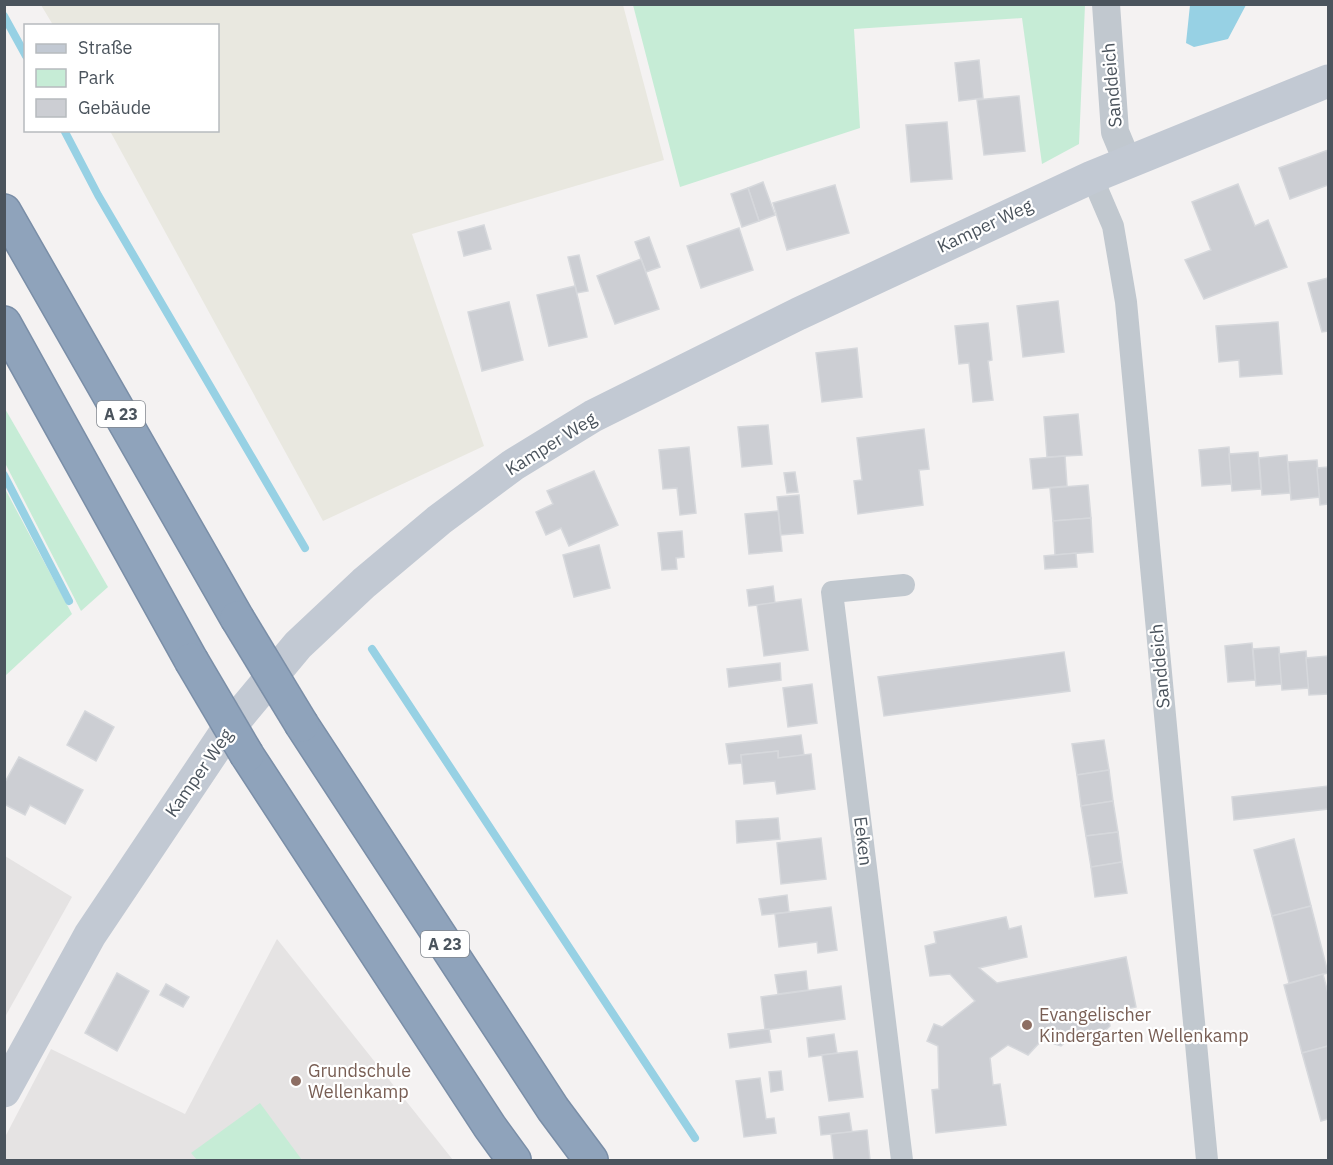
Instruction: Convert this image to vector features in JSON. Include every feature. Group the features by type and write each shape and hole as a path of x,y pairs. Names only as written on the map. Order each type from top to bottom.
{"highway":[{"name":"A 23","path":"4,211 237,618 302,725 546,1099 591,1161"},
{"path":"4,323 191,660 247,755 514,1161"}],"main road":[{"name":"Kamper Weg","path":"4,1091 90,935 228,729 298,645 363,583 440,520 513,465 593,416 798,314 1092,177 1329,81"}],"street":[{"name":"Sanddeich","path":"1106,4 1115,132 1128,163"},
{"name":"Sanddeich","path":"1092,177 1113,226 1126,302 1207,1161"},
{"name":"Eeken","path":"902,1161 832,592 904,585"}],"shaded area":[{"path":"41,5 623,5 664,160 412,234 484,446 323,521 111,132 219,132 219,24 52,24"},
{"path":"5,856 72,897 5,1017"},
{"name":"Grundschule Wellenkamp","path":"277,939 453,1160 5,1160 5,1137 51,1049 185,1114"}],"green space":[{"path":"633,5 1085,5 1079,144 1042,164 1022,18 854,29 860,128 680,187"},
{"path":"4,407 108,587 81,611 5,463"},
{"path":"4,487 72,614 5,676 4,676"},
{"path":"260,1103 302,1160 197,1160 191,1153"}],"water":[{"path":"1190,4 1246,5 1228,39 1194,47 1186,43"}],"building":[{"path":"979,60 983,98 959,101 955,63"},
{"path":"1019,96 1025,151 984,155 977,100"},
{"path":"947,122 952,179 911,182 906,125"},
{"path":"1328,150 1328,185 1290,199 1279,168"},
{"path":"763,182 775,215 759,221 748,188"},
{"path":"1238,184 1255,226 1268,220 1287,267 1204,299 1185,260 1211,250 1192,202"},
{"path":"835,185 849,233 787,250 773,203"},
{"path":"748,188 759,221 742,227 731,194"},
{"path":"484,225 491,249 464,256 458,232"},
{"path":"739,228 753,270 701,288 687,246"},
{"path":"649,237 660,267 646,272 635,242"},
{"path":"579,255 588,291 577,293 568,257"},
{"path":"641,259 659,309 615,324 597,276"},
{"path":"1328,278 1328,331 1322,332 1308,283"},
{"path":"575,286 587,337 549,346 537,295"},
{"path":"1058,301 1064,352 1023,357 1017,306"},
{"path":"509,302 523,360 482,371 468,312"},
{"path":"1278,322 1282,374 1240,377 1239,360 1219,362 1216,326"},
{"path":"988,323 992,360 988,361 993,400 973,402 969,363 959,364 955,326"},
{"path":"857,348 862,397 822,402 816,353"},
{"path":"1078,414 1082,455 1047,457 1044,417"},
{"path":"768,425 772,464 742,467 738,427"},
{"path":"924,429 929,469 919,470 923,505 858,514 854,481 862,480 857,438"},
{"path":"689,447 696,513 680,515 677,488 663,489 659,450"},
{"path":"1229,447 1232,484 1202,486 1199,450"},
{"path":"1258,452 1261,489 1232,491 1229,454"},
{"path":"1287,455 1290,493 1262,495 1259,458"},
{"path":"1065,456 1067,486 1033,489 1030,459"},
{"path":"1317,460 1320,497 1291,500 1288,462"},
{"path":"1328,467 1328,504 1320,505 1317,468"},
{"path":"594,471 618,525 569,546 561,528 546,535 536,512 553,504 547,491"},
{"path":"795,472 798,492 787,493 784,473"},
{"path":"1088,485 1091,518 1053,521 1050,488"},
{"path":"799,495 803,533 781,535 777,497"},
{"path":"778,511 782,551 749,554 745,514"},
{"path":"1091,518 1093,552 1055,555 1053,521"},
{"path":"682,531 684,557 676,558 677,569 662,570 658,533"},
{"path":"599,545 610,588 574,597 563,555"},
{"path":"1076,553 1077,567 1045,569 1044,556"},
{"path":"773,586 775,603 749,606 747,590"},
{"path":"801,599 808,650 764,656 757,605"},
{"path":"1252,643 1255,680 1228,682 1225,646"},
{"path":"1279,647 1282,684 1256,686 1253,649"},
{"path":"1306,651 1309,688 1282,690 1279,654"},
{"path":"1064,652 1070,691 884,716 878,677"},
{"path":"1328,656 1328,694 1309,695 1306,658"},
{"path":"780,663 781,680 729,687 727,669"},
{"path":"812,684 817,723 788,727 783,688"},
{"path":"85,711 114,727 96,761 67,745"},
{"path":"801,735 804,755 778,758 778,751 741,755 742,763 729,764 726,744"},
{"path":"1104,740 1109,770 1077,775 1072,744"},
{"path":"778,751 778,758 811,754 815,789 777,794 775,781 744,784 741,755"},
{"path":"19,757 83,790 65,824 30,805 25,815 4,804 4,784"},
{"path":"1109,770 1113,801 1081,806 1077,775"},
{"path":"1328,786 1328,809 1234,820 1232,797"},
{"path":"1113,801 1118,832 1086,836 1081,806"},
{"path":"778,818 780,839 737,843 736,821"},
{"path":"1118,832 1122,862 1091,867 1086,836"},
{"path":"821,838 826,879 781,884 777,843"},
{"path":"1294,839 1311,906 1272,916 1254,850"},
{"path":"1122,862 1127,893 1095,897 1091,867"},
{"path":"787,895 789,912 762,915 759,899"},
{"path":"1311,906 1328,973 1289,983 1272,916"},
{"path":"831,907 837,950 818,953 817,942 779,947 775,914"},
{"name":"Evangelischer Kindergarten Wellenkamp","path":"1006,917 1009,929 1021,926 1027,957 979,968 997,983 1126,957 1136,1007 1108,1013 1110,1026 1095,1040 1077,1033 1061,1046 1042,1040 1028,1055 1008,1045 990,1058 993,1085 1000,1084 1006,1125 936,1133 932,1090 939,1089 938,1046 927,1041 934,1024 942,1027 975,1001 950,974 930,976 925,946 936,943 934,932"},
{"path":"806,971 808,990 778,994 775,975"},
{"path":"117,973 149,991 117,1051 85,1033"},
{"path":"1323,974 1328,993 1328,1046 1302,1053 1284,985"},
{"path":"166,984 189,997 183,1007 160,995"},
{"path":"841,986 845,1019 765,1030 761,997"},
{"path":"769,1029 771,1042 730,1048 728,1034"},
{"path":"834,1034 837,1053 809,1057 807,1038"},
{"path":"1328,1046 1328,1119 1321,1121 1302,1053"},
{"path":"857,1051 863,1097 829,1101 822,1055"},
{"path":"781,1071 783,1090 771,1092 769,1072"},
{"path":"760,1078 766,1119 774,1118 776,1133 744,1137 736,1081"},
{"path":"849,1113 852,1132 821,1135 819,1117"},
{"path":"867,1130 870,1160 834,1160 831,1134"}],"waterway":[{"path":"4,16 24,52"},
{"path":"65,132 98,195 305,548"},
{"path":"4,475 69,601"},
{"path":"372,649 695,1138"}],"place":[{"name":"Evangelischer Kindergarten Wellenkamp","path":"1027,1025"},
{"name":"Grundschule Wellenkamp","path":"296,1081"}]}
